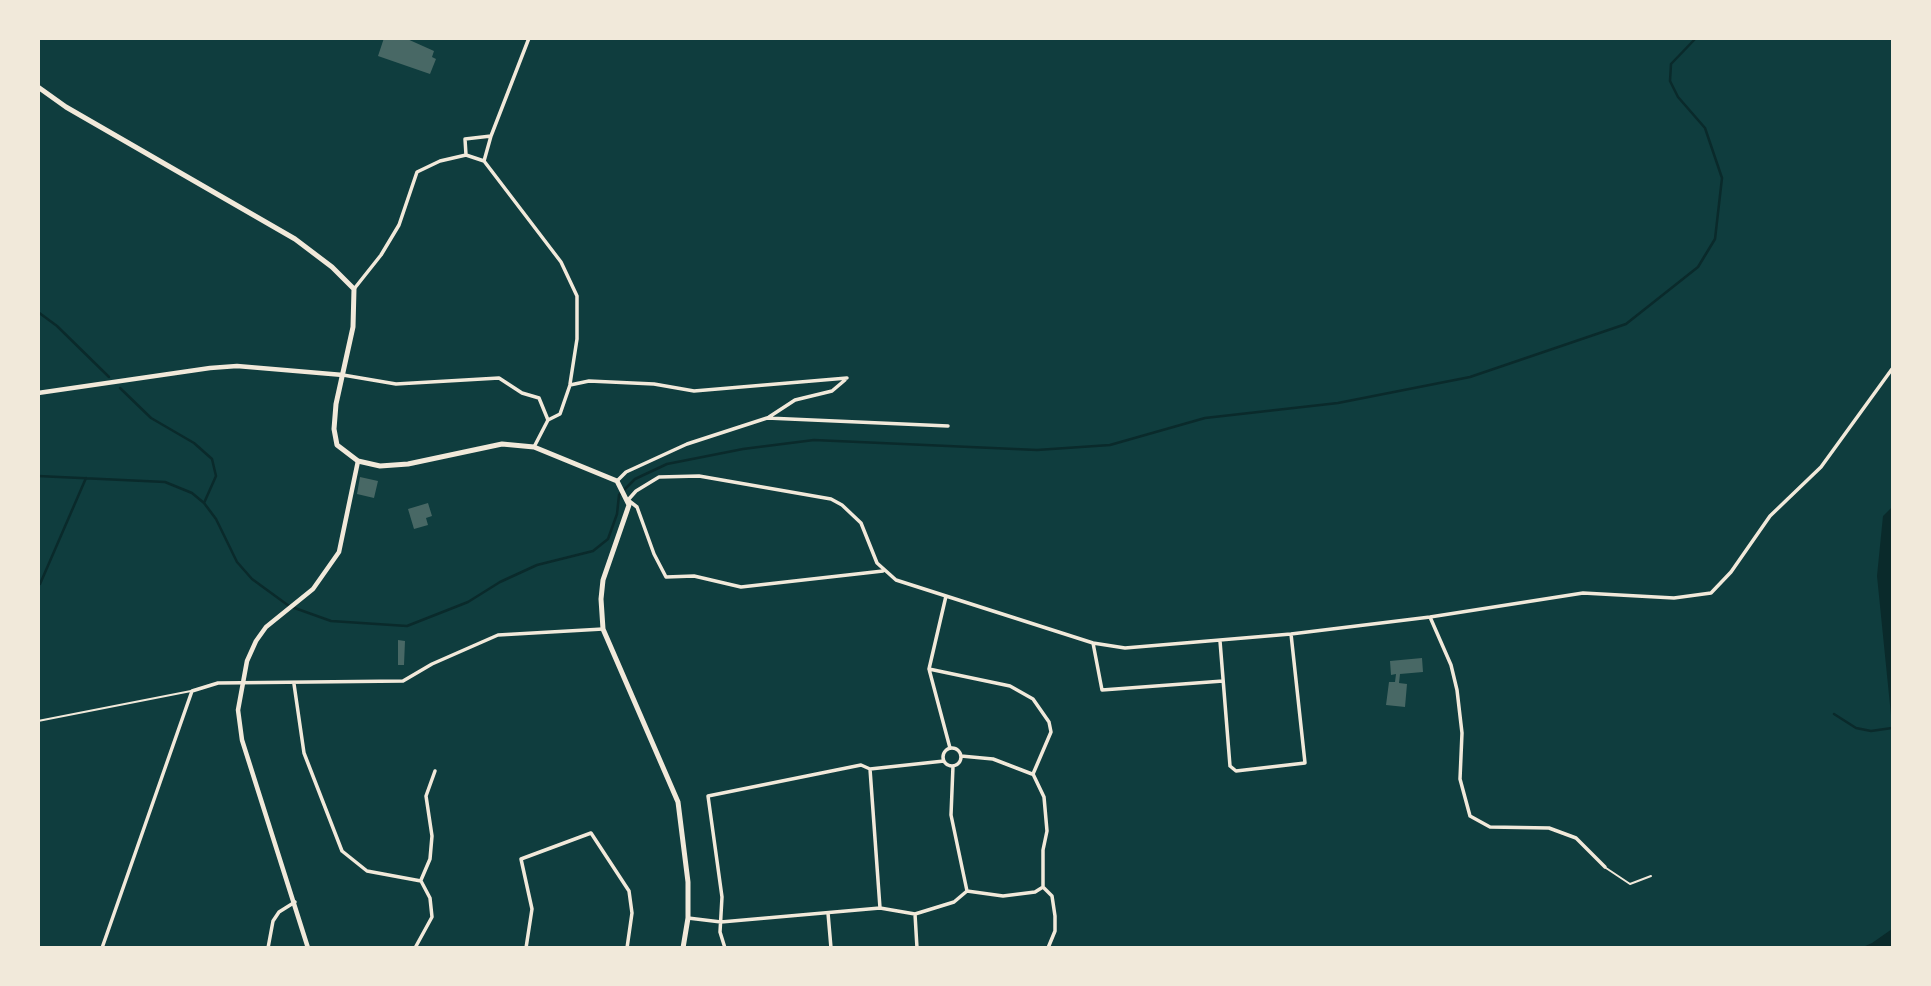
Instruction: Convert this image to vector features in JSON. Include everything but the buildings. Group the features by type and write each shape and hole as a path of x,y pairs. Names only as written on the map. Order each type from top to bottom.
{"main road":[{"path":"38,87 66,107 295,239 332,267 354,289 353,327 334,429 338,445 358,461 380,466 402,464 502,444 534,447 618,483 627,497 624,522 603,580 603,629 678,802 688,882 688,918 683,947"}],"street":[{"path":"484,161 529,38"},
{"path":"466,155 465,139 491,136"},
{"path":"354,289 381,256 399,225 416,172 440,161 466,155 484,161 561,262 577,296 576,339 570,385 560,414 548,420 534,447"},
{"path":"38,393 223,367 343,376 396,384 499,378 522,393 539,398 548,420"},
{"path":"883,571 741,587 694,576 666,577 637,507 627,497 659,477 699,476 831,499 861,523 883,571 896,580 1093,643 1125,648 1291,634 1430,617 1583,593 1674,598 1711,593 1731,572 1770,516 1821,467 1892,369"},
{"path":"570,385 589,381 619,381 694,391 847,379 831,391 795,400 767,418 687,444 626,472 618,483"},
{"path":"767,418 948,426"},
{"path":"308,947 242,740 238,710 247,661 256,641 266,627 320,580 340,552 358,461"},
{"path":"946,596 929,669 950,748"},
{"path":"1430,617 1451,664 1457,691 1462,733 1460,779 1470,816 1490,827 1549,828 1576,838 1605,867"},
{"path":"103,947 192,691 218,683 403,681 432,664 498,635 603,629"},
{"path":"1220,641 1230,766 1236,771 1305,763 1291,634"},
{"path":"1093,643 1102,690 1223,681"},
{"path":"929,669 1010,687 1032,699 1049,722 1051,732 1033,774"},
{"path":"294,684 304,753 342,851 367,871 421,881"},
{"path":"950,748 957,750 961,756"},
{"path":"944,761 943,754 950,748"},
{"path":"961,756 993,759 1033,774 1042,789 1046,820 1043,887 1052,896 1055,916 1055,932 1048,947"},
{"path":"953,766 961,756"},
{"path":"725,947 721,922 722,897 708,796 861,765 870,769 944,761 953,766"},
{"path":"953,766 951,815 967,891"},
{"path":"870,769 880,908"},
{"path":"421,881 430,859 432,836 426,796 435,771"},
{"path":"526,947 532,909 521,859 590,833 629,891 632,913 627,947"},
{"path":"415,947 432,916 430,898 421,881"},
{"path":"688,918 721,922 880,908 915,914 954,902 967,891 1003,896 1035,892 1043,887"},
{"path":"268,947 272,921 279,912 295,902"},
{"path":"828,913 831,947"},
{"path":"915,914 917,947"}],"lane":[{"path":"38,721 192,691"},
{"path":"1605,867 1629,884 1651,876"}],"water":[{"path":"1892,507 1892,725 1877,576 1883,516"},
{"path":"1892,929 1892,947 1863,947 1872,943"}],"waterway":[{"path":"38,476 165,482 192,493 204,503 216,519 237,562 252,579 289,606 331,621 407,626 468,602 500,582 537,565 593,551 608,539 617,514 619,495 635,479 667,464 743,449 814,440 1037,450 1110,445 1205,418 1338,403 1470,377 1626,324 1698,267 1715,239 1722,178 1705,128 1678,97 1670,81 1671,64 1696,38"},
{"path":"38,312 57,326 109,377"},
{"path":"120,388 151,418 194,443 212,459 216,476 204,503"},
{"path":"40,584 86,478"},
{"path":"1834,714 1856,728 1871,731 1892,728"}]}
